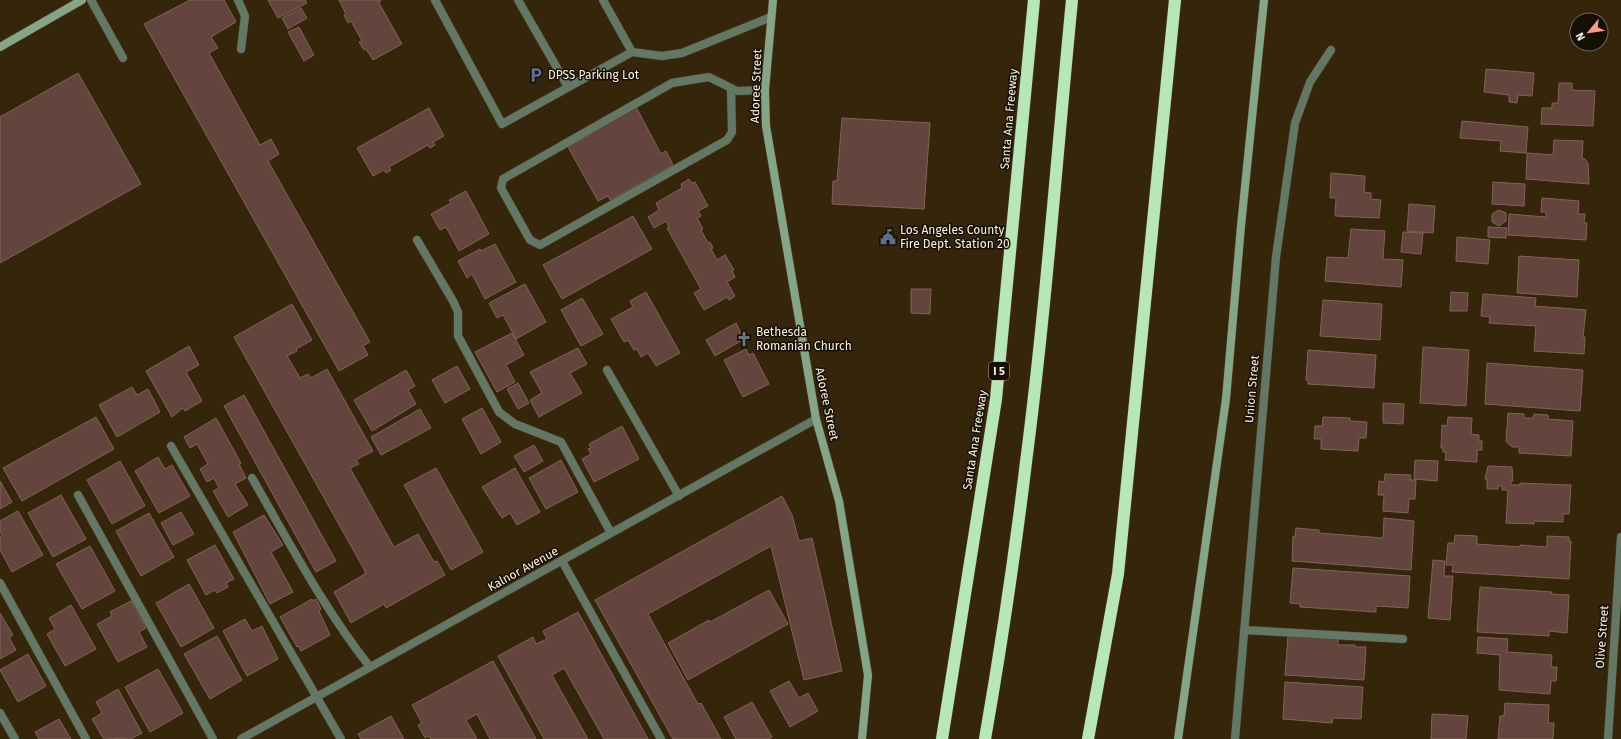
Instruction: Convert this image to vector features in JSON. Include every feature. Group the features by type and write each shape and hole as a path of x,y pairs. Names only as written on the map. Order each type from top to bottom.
{"highway":[{"name":"Santa Ana Freeway","path":"942,739 996,399 1034,0"},
{"path":"985,739 1004,624 1026,461 1044,302 1072,0"},
{"path":"1088,739 1118,574 1175,0"}],"main road":[{"path":"0,47 82,0"},
{"name":"Adoree Street","path":"773,0 765,90 766,126 816,420 839,501 868,675 862,739"},
{"path":"1178,739 1226,399 1241,226 1264,0"}],"street":[{"path":"91,0 123,58"},
{"path":"238,0 246,16 241,49"},
{"path":"434,0 502,124 632,52 662,56 682,53 771,17"},
{"path":"518,0 568,87"},
{"path":"603,0 632,52"},
{"name":"Union Street","path":"1235,739 1276,257 1295,123 1310,82 1331,50"},
{"path":"731,88 732,132 727,140 540,245 530,240 501,188 503,179 672,83 709,77 731,88 737,91 765,90"},
{"path":"417,240 453,301 458,312 458,336 499,412 515,424 561,442 611,533"},
{"path":"607,370 679,496"},
{"name":"Kalnor Avenue","path":"241,739 816,420"},
{"path":"171,446 341,739"},
{"path":"252,478 323,600 347,638 370,667"},
{"path":"78,495 214,739"},
{"name":"Olive Street","path":"1608,739 1621,538"},
{"path":"562,560 661,739"},
{"path":"0,583 86,739"},
{"path":"1244,630 1403,639"},
{"path":"0,713 15,739"}],"building":[{"path":"190,0 224,0 236,22 211,37 218,48 209,53 260,145 271,139 279,154 268,161 370,342 363,346 368,355 339,371 144,24"},
{"path":"268,0 305,0 307,3 278,18"},
{"path":"339,0 381,0 379,3 402,44 373,60 366,49 364,50 359,42 362,41 351,21 348,23 344,15 346,14"},
{"path":"301,8 307,18 288,29 282,18"},
{"path":"299,27 314,55 304,61 288,32"},
{"path":"1486,69 1534,73 1532,96 1518,95 1517,103 1509,102 1509,95 1484,92"},
{"path":"78,73 141,184 0,263 0,117"},
{"path":"1559,83 1572,83 1572,90 1595,91 1593,126 1541,124 1542,108 1552,108 1552,103 1558,103"},
{"path":"635,105 661,154 666,151 673,165 610,200 608,196 598,201 568,147 590,135 588,131"},
{"path":"429,108 444,136 433,142 435,145 430,148 428,145 389,167 391,170 386,173 384,170 373,176 357,148"},
{"path":"842,118 930,123 924,209 832,204 833,181 837,181"},
{"path":"1462,121 1528,127 1526,153 1500,151 1501,141 1460,138"},
{"path":"1554,140 1583,141 1582,159 1585,159 1588,163 1589,184 1526,179 1527,153 1553,155"},
{"path":"1331,173 1365,176 1364,192 1371,193 1371,199 1381,200 1379,218 1335,216 1336,198 1330,198"},
{"path":"689,179 692,183 695,182 708,206 698,211 701,216 697,218 703,229 701,230 708,243 710,242 713,248 711,249 717,260 725,255 734,270 732,271 735,277 727,282 735,296 729,300 727,297 704,310 694,293 701,289 667,228 669,227 666,221 654,228 648,217 659,210 656,203 682,188 681,184"},
{"path":"1493,182 1525,184 1524,206 1492,204"},
{"path":"466,191 489,234 459,251 446,227 440,230 431,214 451,203 449,200"},
{"path":"1542,198 1579,201 1578,214 1585,214 1584,223 1587,223 1586,240 1508,235 1509,214 1546,217 1546,212 1541,212"},
{"path":"1409,204 1435,206 1433,233 1407,231"},
{"path":"1499,210 1506,213 1506,221 1499,226 1492,222 1492,214"},
{"path":"633,216 652,249 562,299 543,265"},
{"path":"1488,227 1507,228 1506,238 1488,237"},
{"path":"1351,229 1385,231 1383,259 1403,260 1401,287 1325,281 1327,257 1348,258"},
{"path":"1403,232 1423,233 1421,254 1401,252"},
{"path":"1457,237 1490,240 1488,264 1456,261"},
{"path":"495,244 516,282 485,299 472,274 467,278 458,261 480,249 481,251"},
{"path":"1519,256 1579,260 1577,297 1517,293"},
{"path":"525,284 546,322 516,339 503,315 497,318 489,303"},
{"path":"911,289 931,289 930,314 911,313"},
{"path":"646,292 680,353 656,366 648,353 641,357 637,349 634,350 628,340 624,342 611,319 633,307 630,301"},
{"path":"1451,292 1468,293 1467,311 1450,311"},
{"path":"1483,294 1536,298 1535,306 1586,310 1583,337 1585,337 1584,354 1534,351 1536,326 1489,323 1490,317 1481,316"},
{"path":"582,298 603,334 581,346 561,310"},
{"path":"1323,300 1382,304 1380,340 1320,336"},
{"path":"292,304 312,340 287,356 300,378 308,374 311,378 327,369 373,451 356,460 359,464 350,468 394,547 418,534 434,562 437,561 445,575 386,608 384,604 351,623 334,592 365,574 365,571 234,337"},
{"path":"736,323 744,339 715,356 706,340"},
{"path":"512,333 524,355 506,365 515,382 497,392 475,352"},
{"path":"189,346 199,365 186,372 202,401 185,411 183,408 172,417 146,371"},
{"path":"1423,347 1469,350 1466,406 1420,403"},
{"path":"578,348 587,364 570,373 582,393 539,417 530,400 542,393 530,372"},
{"path":"746,349 749,355 753,353 769,384 743,397 724,360"},
{"path":"1308,350 1376,355 1374,388 1308,384 1308,380 1306,380"},
{"path":"1487,363 1583,370 1580,411 1485,404"},
{"path":"457,366 470,389 445,403 432,380"},
{"path":"406,370 415,386 408,390 416,404 372,431 354,400"},
{"path":"518,383 529,403 518,409 507,389"},
{"path":"132,387 137,395 148,389 160,412 117,437 99,405"},
{"path":"244,395 336,561 316,572 224,406"},
{"path":"1383,403 1404,404 1403,424 1383,423"},
{"path":"482,408 501,442 481,454 462,419"},
{"path":"420,409 431,428 381,455 371,437"},
{"path":"1508,413 1524,414 1524,418 1533,418 1534,414 1548,415 1548,419 1573,421 1571,456 1519,453 1519,447 1512,447 1506,441"},
{"path":"96,417 114,449 22,501 3,468"},
{"path":"1323,417 1350,418 1350,421 1367,422 1366,438 1359,438 1358,451 1321,449 1321,439 1314,439 1315,426 1322,426"},
{"path":"1448,417 1472,418 1471,434 1479,435 1479,441 1482,441 1482,450 1477,450 1477,462 1445,460 1446,452 1443,452 1443,448 1441,448 1442,425 1447,426"},
{"path":"216,418 241,463 239,464 246,478 235,484 248,505 228,517 213,491 219,488 214,478 207,482 200,469 208,464 197,444 190,448 184,437"},
{"path":"622,426 639,459 594,482 582,459 591,454 588,449 591,448 589,444"},
{"path":"534,445 543,461 524,472 514,456"},
{"path":"158,457 165,469 172,465 190,496 159,513 135,471"},
{"path":"561,460 578,492 546,509 529,478"},
{"path":"1415,460 1438,461 1437,481 1414,479"},
{"path":"120,461 145,506 112,524 87,480"},
{"path":"1488,466 1512,467 1513,481 1511,480 1511,485 1520,485 1520,483 1571,485 1569,514 1563,514 1563,522 1534,521 1534,524 1506,523 1508,490 1502,490 1502,486 1498,486 1498,489 1487,489 1487,479 1485,479"},
{"path":"436,468 483,552 451,570 404,485"},
{"path":"515,468 540,512 517,525 510,513 502,518 482,487"},
{"path":"1385,474 1411,475 1410,480 1416,480 1415,499 1409,499 1408,513 1383,511 1384,495 1378,495 1379,481 1384,482"},
{"path":"0,481 12,502 0,509"},
{"path":"61,495 86,539 53,557 28,513"},
{"path":"782,496 792,515 799,541 812,538 842,671 804,680 771,546 648,614 698,704 701,703 721,739 673,739 595,600"},
{"path":"18,511 43,555 12,572 0,550 0,537 2,535 0,531 0,521"},
{"path":"181,512 194,534 173,545 161,523"},
{"path":"149,513 174,557 141,576 116,531"},
{"path":"264,515 283,545 271,552 293,592 270,604 233,532"},
{"path":"1384,518 1414,521 1411,570 1292,561 1293,536 1295,537 1296,528 1319,530 1319,533 1383,538"},
{"path":"1455,535 1477,536 1477,544 1520,547 1520,545 1547,547 1547,536 1569,537 1569,541 1571,541 1569,579 1452,572 1453,565 1446,565 1448,543 1454,543"},
{"path":"215,545 234,579 226,583 228,587 217,593 215,590 206,595 187,560"},
{"path":"90,546 115,591 82,609 56,564"},
{"path":"1433,560 1445,561 1444,576 1453,576 1450,620 1428,618"},
{"path":"1293,568 1410,576 1408,608 1376,606 1376,612 1300,607 1300,604 1290,603"},
{"path":"189,584 214,628 181,647 156,603"},
{"path":"1480,587 1552,592 1551,594 1569,595 1567,633 1549,631 1549,636 1477,632"},
{"path":"769,590 788,624 688,680 668,643 709,620 710,622"},
{"path":"312,599 313,601 316,599 321,609 319,611 330,635 301,651 298,646 297,647 280,617"},
{"path":"131,601 146,628 139,632 147,647 118,662 97,624 112,616 110,612"},
{"path":"71,605 96,649 65,666 47,634 55,629 49,618"},
{"path":"578,612 648,739 604,739 564,668 552,675 588,739 544,739 498,656 533,637 536,644 547,639 543,631"},
{"path":"0,613 13,635 9,637 16,650 0,659"},
{"path":"245,619 252,631 262,626 278,659 247,676 223,631"},
{"path":"217,636 242,680 210,699 184,654"},
{"path":"1288,636 1338,639 1338,645 1355,645 1355,647 1366,647 1364,680 1285,675"},
{"path":"1478,637 1508,639 1507,652 1552,655 1551,667 1557,667 1556,681 1551,681 1550,694 1499,690 1500,655 1477,653"},
{"path":"28,654 46,686 18,702 0,670"},
{"path":"493,661 536,739 490,739 477,714 466,720 477,739 431,739 429,736 425,738 418,725 422,723 412,705"},
{"path":"158,669 183,713 150,732 125,687"},
{"path":"789,681 799,698 808,693 818,711 790,727 770,691"},
{"path":"1285,682 1363,687 1361,719 1333,718 1332,723 1283,719"},
{"path":"118,689 142,733 131,739 103,738 92,719 102,713 96,702"},
{"path":"752,702 772,737 769,739 736,739 724,717"},
{"path":"1505,703 1549,705 1548,723 1554,723 1553,739 1498,739 1500,716 1504,716"},
{"path":"1432,714 1468,716 1466,739 1431,739"},
{"path":"391,716 404,739 361,739 358,734"},
{"path":"59,719 71,739 39,739 35,732"}],"place":[{"name":"DPSS Parking Lot","path":"536,75"},
{"name":"Los Angeles County Fire Dept. Station 20","path":"888,237"},
{"name":"Bethesda Romanian Church","path":"744,339"}]}
